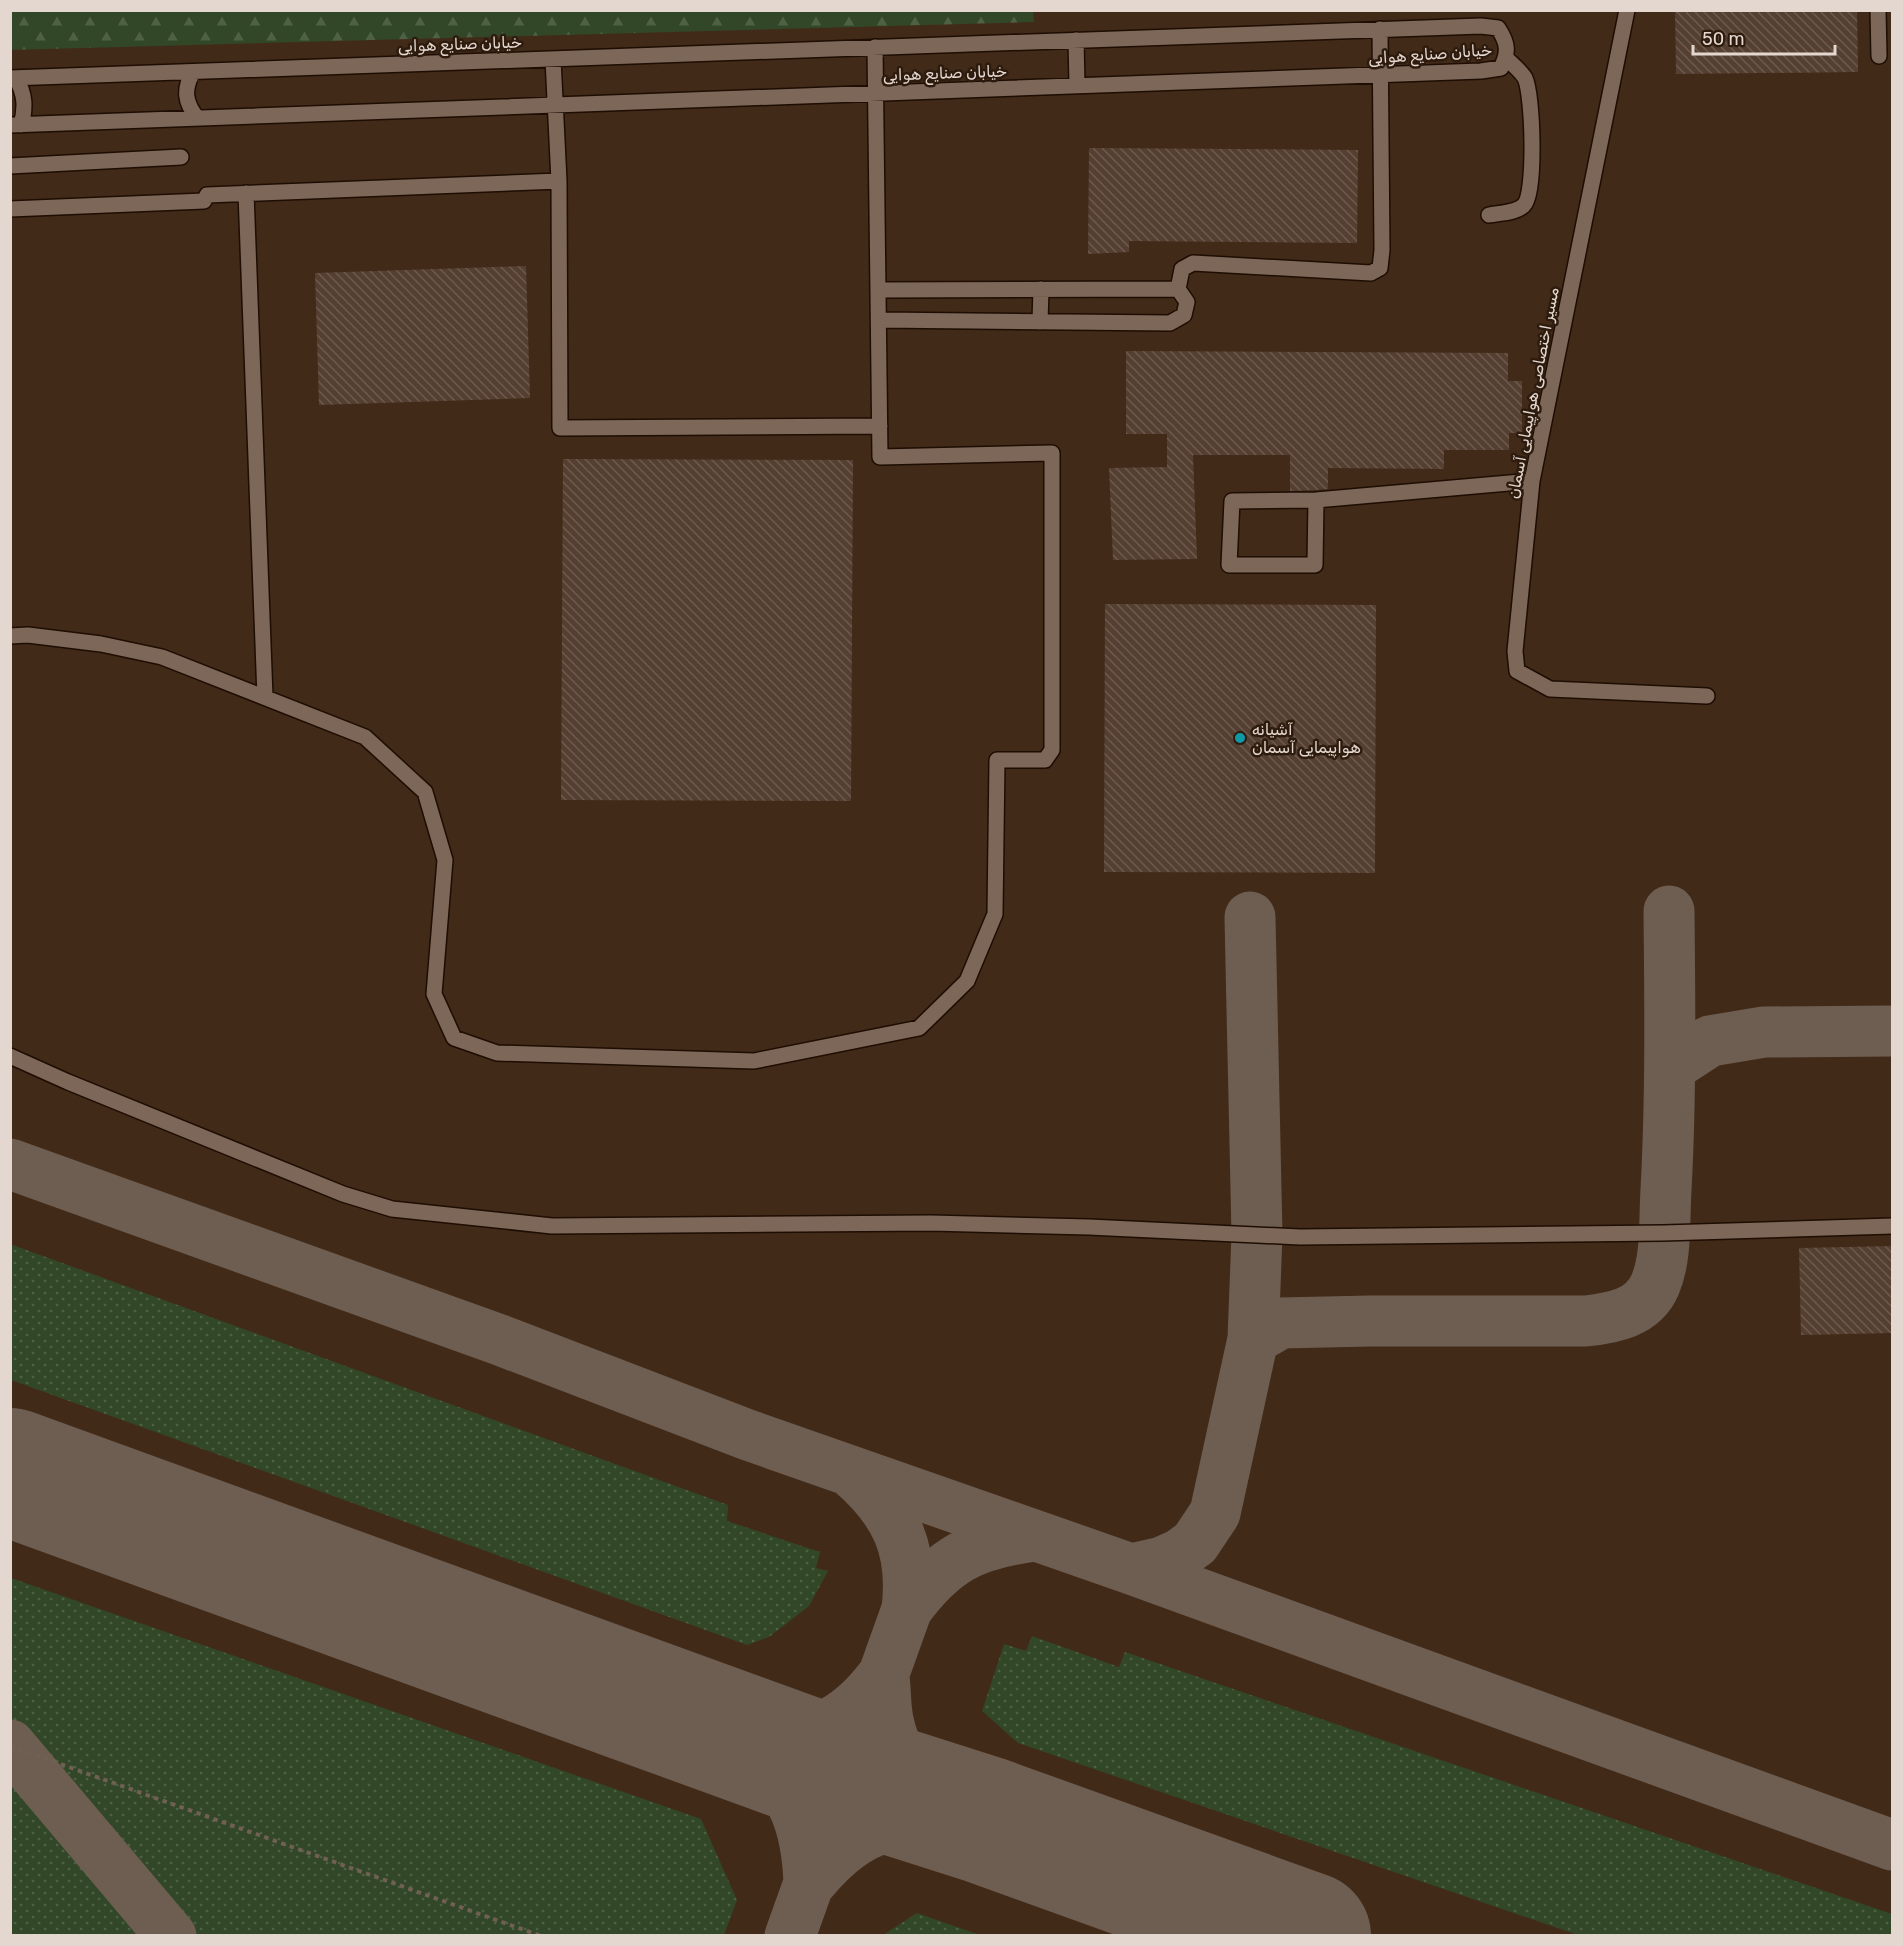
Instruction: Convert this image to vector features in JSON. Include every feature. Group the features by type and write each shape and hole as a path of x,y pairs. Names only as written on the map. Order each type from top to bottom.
{"street":[{"name":"مسیر اختصاصی هواپیمایی آسمان","path":"1627,10 1532,481 1515,651 1517,672 1550,688 1707,696"},
{"path":"1878,10 1879,56"},
{"name":"خیابان صنایع هوایی","path":"13,78 1481,26 1498,28 1508,43 1506,58 1501,68 1481,71 16,125"},
{"path":"880,320 1170,323 1184,315 1187,302 1179,289 1182,269 1193,262 1371,273 1380,268 1380,29"},
{"path":"1076,40 1077,86"},
{"path":"10,636 28,635 101,644 162,657 364,736 425,792 445,860 434,994 454,1038 497,1053 754,1061 919,1028 967,981 995,914 997,760 1045,760 1052,750 1052,453 880,457 876,47"},
{"path":"1489,214 1520,209 1527,203 1530,189 1533,125 1529,92 1524,76 1506,58"},
{"path":"553,59 559,181 560,428 880,426"},
{"path":"193,72 186,94 188,106 197,118"},
{"path":"13,78 23,91 24,102 16,125"},
{"path":"10,166 182,157"},
{"path":"10,209 204,201 207,195 246,193 559,181"},
{"path":"246,193 265,697"},
{"path":"1040,322 1041,289"},
{"path":"879,290 1179,289"},
{"path":"1316,500 1315,565 1229,566 1232,501 1316,500 1532,481"},
{"path":"10,1056 68,1082 343,1194 392,1209 552,1226 931,1223 1089,1227 1300,1237 1663,1233 1893,1227"}],"path":[{"path":"10,1746 541,1935"}],"shaded area":[{"path":"11,11 1892,11 1892,1935 11,1936"}],"green space":[{"path":"11,10 1033,11 1034,22 10,50"},
{"path":"10,1244 728,1505 727,1521 820,1552 816,1568 828,1571 809,1606 769,1637 747,1645 11,1380"},
{"path":"11,1578 701,1819 737,1900 724,1935 11,1935"},
{"path":"1032,1636 1119,1667 1125,1652 1892,1914 1892,1935 1578,1935 1018,1743 982,1711 1004,1644 1026,1651"},
{"path":"917,1913 980,1935 883,1935"}],"building":[{"path":"1675,10 1857,10 1858,72 1676,74"},
{"path":"1089,148 1358,150 1357,243 1129,241 1129,252 1088,254"},
{"path":"526,266 530,398 319,405 315,273"},
{"path":"1126,351 1508,353 1508,381 1522,381 1522,433 1509,433 1509,450 1444,450 1444,469 1328,468 1328,489 1316,490 1290,491 1290,455 1193,455 1197,559 1113,560 1109,468 1167,467 1167,434 1126,434"},
{"path":"563,459 853,460 851,801 561,800"},
{"name":"آشیانه هواپیمایی آسمان","path":"1105,604 1376,605 1375,873 1104,872"},
{"path":"1893,1246 1893,1333 1801,1335 1799,1248"}],"taxiway":[{"path":"1131,1569 1162,1562 1180,1554 1195,1543 1215,1513 1253,1339 1281,1323 1586,1321 1617,1316 1635,1308 1650,1294 1662,1263 1664,1238 1668,1155 1669,911"},
{"path":"1250,917 1257,1235 1253,1339"},
{"path":"1670,1067 1710,1041 1764,1032 1892,1031"},
{"path":"10,1164 500,1340 748,1435 1131,1569 1892,1845"},
{"path":"790,1936 907,1609 908,1568 898,1533 880,1501 851,1472"},
{"path":"907,1609 934,1578 947,1566 962,1557 994,1544 1035,1536"},
{"path":"884,1677 887,1715 895,1745 913,1776 938,1805"},
{"path":"754,1741 792,1736 824,1726 853,1708 880,1679"},
{"path":"728,1731 763,1764 788,1796 802,1832 807,1854 809,1881"},
{"path":"10,1745 171,1936"},
{"path":"812,1881 851,1844 870,1833 910,1822 985,1820"}],"runway":[{"path":"10,1472 847,1776 985,1820 1307,1936"}],"place":[{"name":"آشیانه هواپیمایی آسمان","path":"1240,738"}]}
